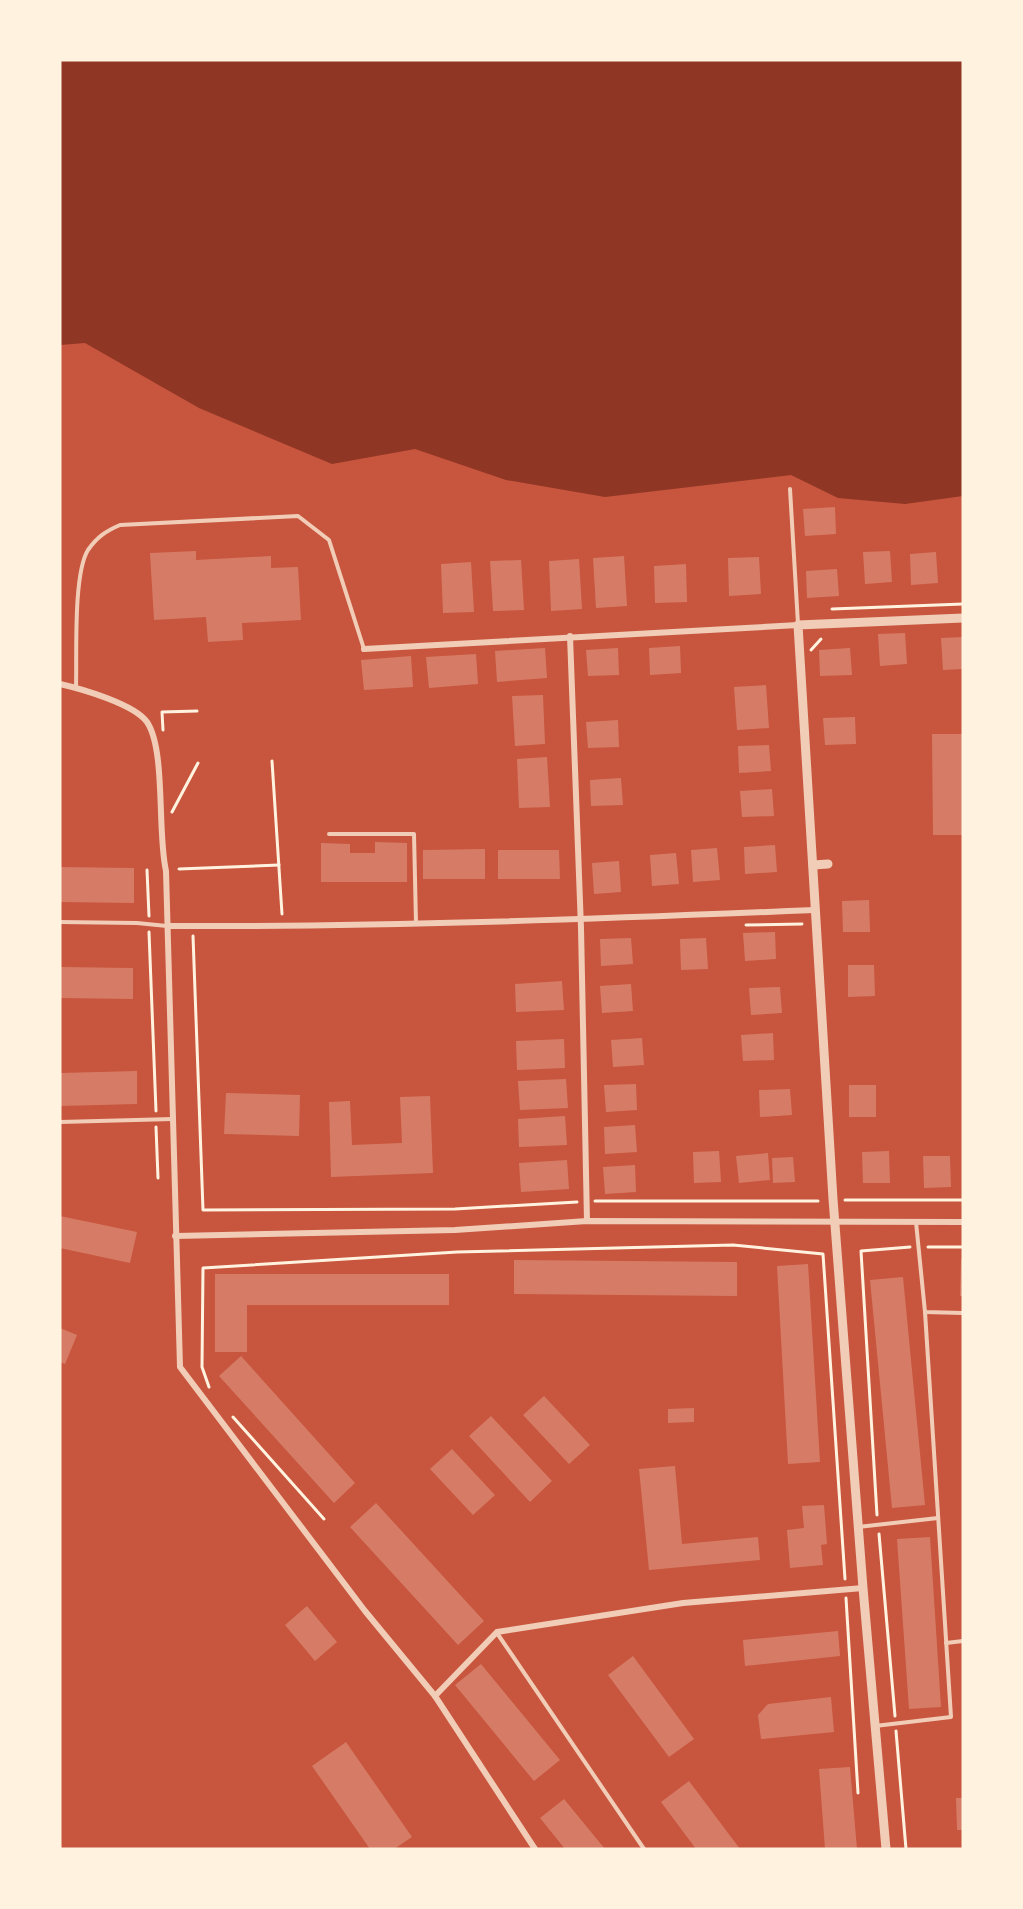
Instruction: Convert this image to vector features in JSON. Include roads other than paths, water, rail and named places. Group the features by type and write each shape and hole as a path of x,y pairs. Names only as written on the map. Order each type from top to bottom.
{"street":[{"path":"364,650 570,636 963,618"},
{"path":"798,625 815,910 862,1588 886,1849"},
{"path":"570,636 581,919 587,1221"},
{"path":"60,684 76,687 127,707 146,720 157,741 161,848 166,871 180,1367 365,1611 435,1696 535,1849"},
{"path":"813,865 828,864"},
{"path":"168,926 581,919 815,910"},
{"path":"175,1236 455,1230 587,1221 963,1222"},
{"path":"435,1696 497,1632 683,1603 862,1588"}],"lane":[{"path":"790,489 798,625"},
{"path":"76,687 80,577 87,552 102,532 120,525 298,516 328,540 364,650"},
{"path":"329,834 414,834 416,923"},
{"path":"60,922 137,923 168,926"},
{"path":"60,1122 174,1119"},
{"path":"875,1726 951,1717 925,1312 916,1222"},
{"path":"925,1312 963,1313"},
{"path":"858,1527 938,1518"},
{"path":"497,1632 644,1849"},
{"path":"946,1643 963,1641"}]}
